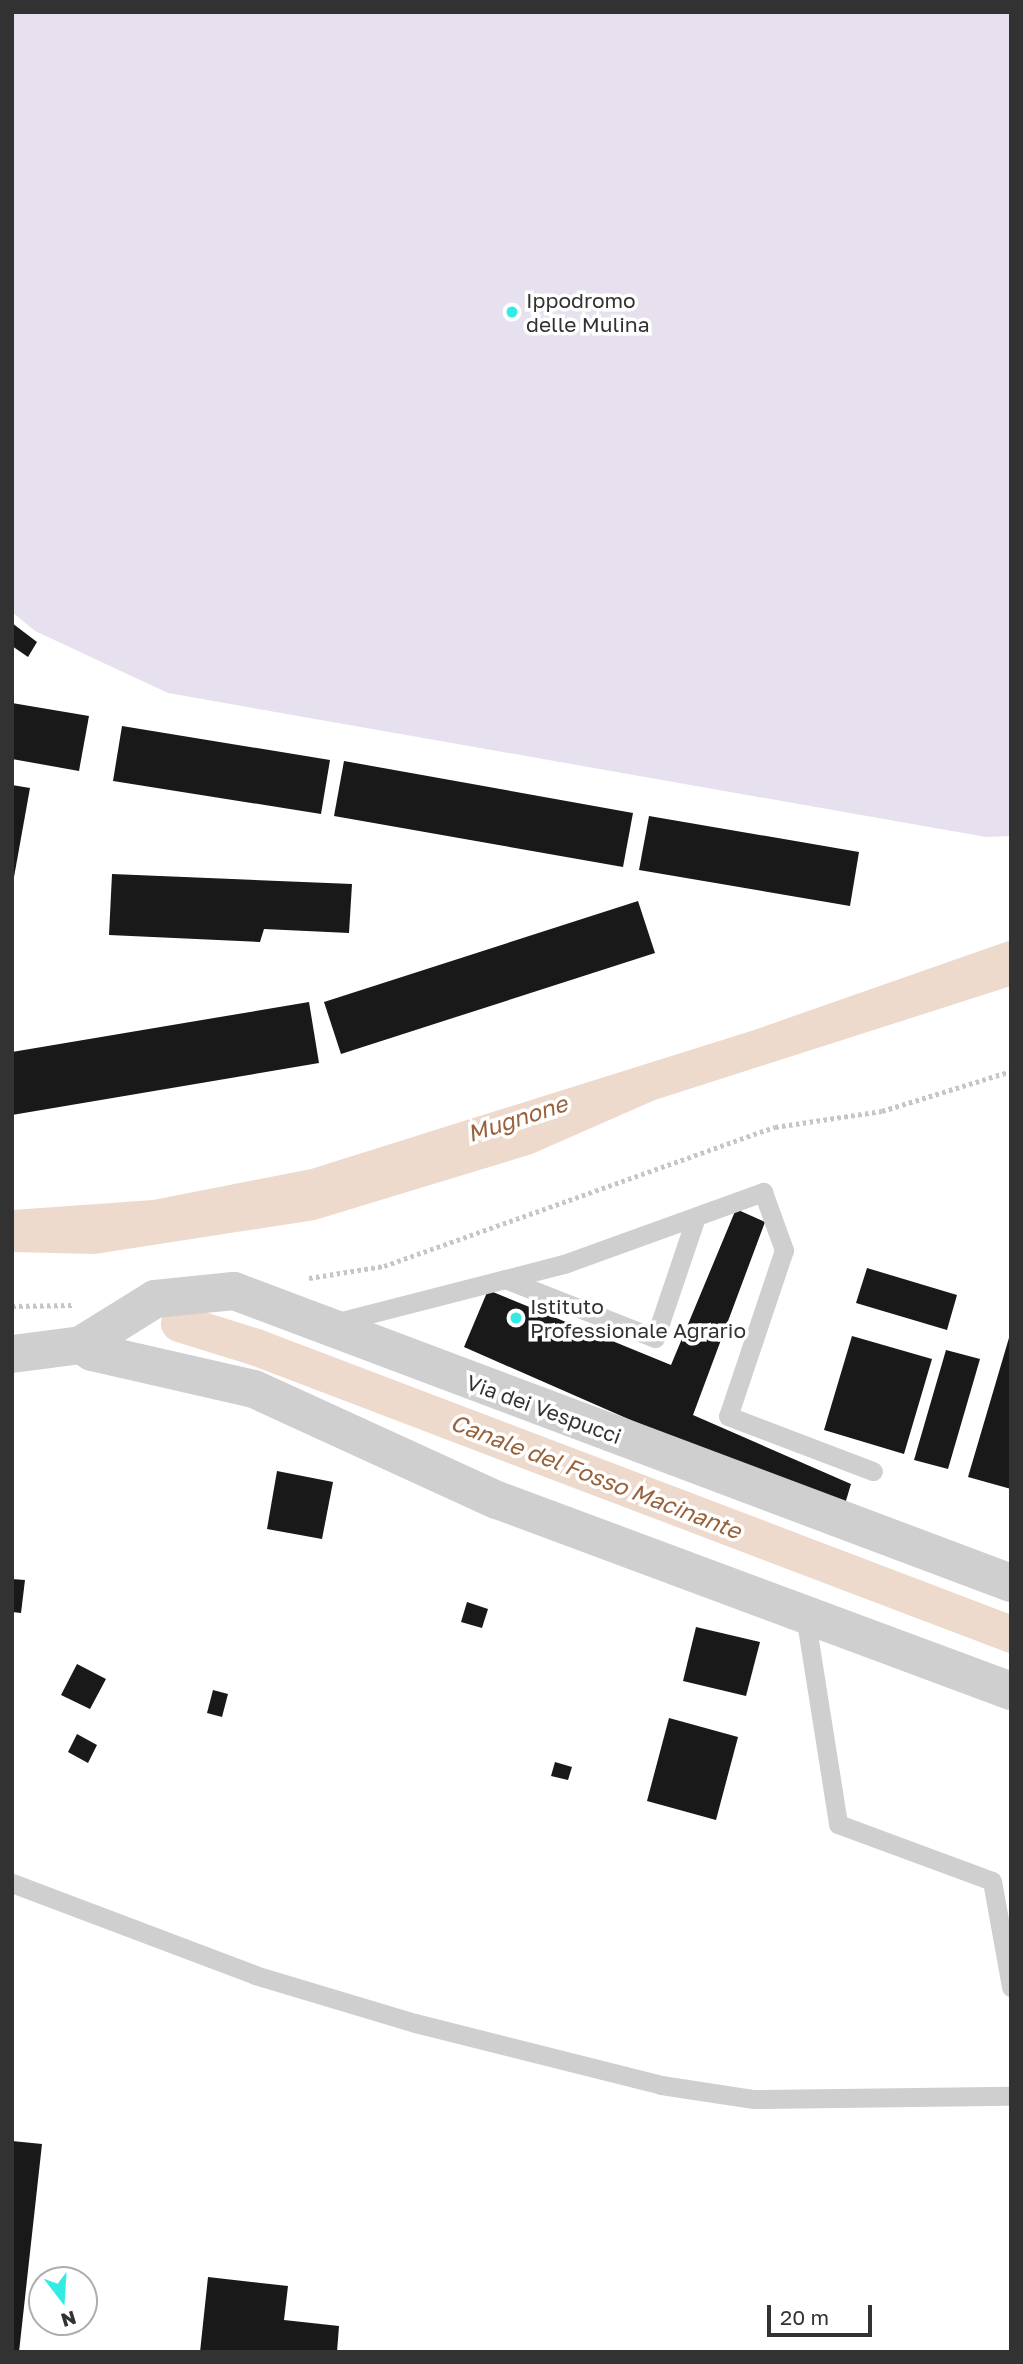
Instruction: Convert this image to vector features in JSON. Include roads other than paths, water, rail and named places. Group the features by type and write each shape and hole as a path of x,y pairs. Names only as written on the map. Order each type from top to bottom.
{"street":[{"name":"Via dei Vespucci","path":"12,1354 81,1345 155,1299 234,1291 1011,1583"},
{"name":"Via dei Vespucci","path":"81,1345 92,1352 254,1389 497,1500 1011,1691"}],"lane":[{"path":"323,1326 564,1264 764,1192 784,1250 728,1416 873,1471"},
{"path":"505,1279 655,1338 696,1217"},
{"path":"805,1615 838,1824 992,1881 1011,1987"},
{"path":"12,1883 255,1975 415,2023 661,2085 754,2099 1011,2096"}],"water":[{"name":"Mugnone","path":"1011,940 1011,986 655,1100 532,1154 315,1220 95,1254 12,1252 12,1210 153,1200 311,1169 751,1031"}],"waterway":[{"name":"Canale del Fosso Macinante","path":"179,1323 256,1347 1011,1634"}],"place":[{"name":"Ippodromo delle Mulina","path":"512,312"},
{"name":"Istituto Professionale Agrario","path":"516,1318"}]}
